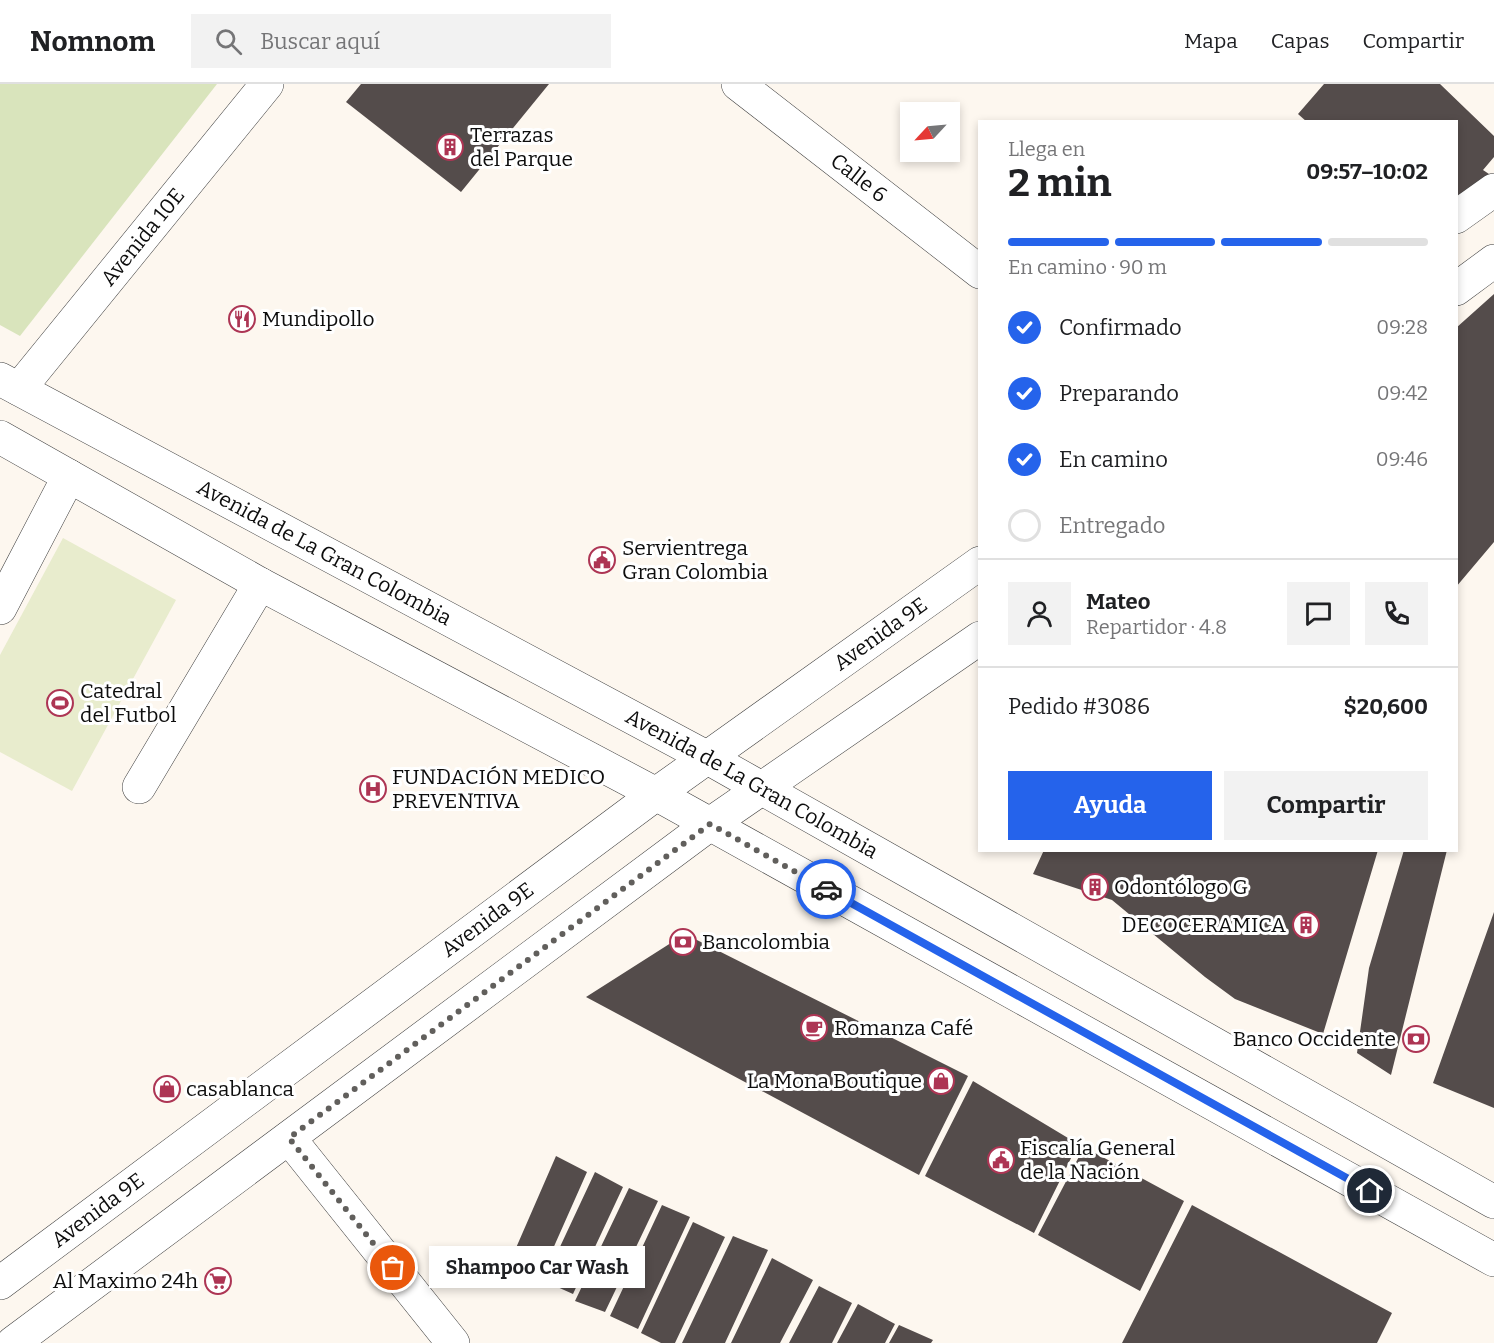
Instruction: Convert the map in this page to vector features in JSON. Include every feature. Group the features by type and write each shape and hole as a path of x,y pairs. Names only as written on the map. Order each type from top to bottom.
{"street":[{"name":"Avenida 10E","path":"10,384 267,84"},
{"name":"Calle 6","path":"738,84 978,270"},
{"path":"1458,216 1494,189"},
{"path":"1458,288 1494,261"},
{"name":"Avenida de La Gran Colombia","path":"10,384 708,758 760,790 1494,1202"},
{"path":"0,437 260,584 656,794 1494,1260"},
{"path":"0,608 69,476"},
{"name":"Avenida 9E","path":"0,1283 656,794 978,564"},
{"path":"139,787 260,584"},
{"path":"13,1343 710,824 978,639"},
{"path":"289,1138 453,1342"}],"green space":[{"path":"0,84 217,84 20,336 0,325"},
{"name":"Catedral del Futbol","path":"63,538 176,600 72,791 0,752 0,655"}],"building":[{"name":"Terrazas del Parque","path":"361,84 549,84 461,192 346,102"},
{"path":"1324,84 1440,84 1494,136 1494,157 1483,170 1489,174 1458,197 1458,120 1305,120 1298,114"},
{"path":"1494,294 1494,542 1458,585 1458,326"},
{"path":"1043,852 1377,852 1323,1034 1235,999 1112,900 1033,874"},
{"path":"1403,852 1447,852 1391,1075 1357,1053 1369,968"},
{"path":"1494,912 1494,1108 1433,1083"},
{"path":"685,934 968,1076 919,1175 586,997"},
{"name":"Fiscalía General de la Nación","path":"973,1081 1078,1144 1034,1233 925,1176"},
{"path":"1084,1147 1184,1201 1140,1291 1038,1235"},
{"path":"556,1156 587,1172 540,1278 509,1264"},
{"path":"595,1172 623,1187 573,1294 544,1281"},
{"path":"629,1188 658,1201 605,1312 575,1301"},
{"path":"662,1205 690,1217 638,1329 610,1316"},
{"path":"1192,1205 1392,1313 1377,1343 1122,1343"},
{"path":"693,1222 725,1237 675,1343 661,1343 641,1333"},
{"path":"733,1236 768,1250 725,1343 682,1343"},
{"path":"772,1258 813,1280 780,1343 731,1343"},
{"path":"819,1286 852,1303 832,1343 789,1343"},
{"path":"858,1304 895,1324 885,1343 837,1343"},
{"path":"899,1325 933,1340 931,1343 889,1343"}],"way so far":[{"path":"393,1268 289,1138 710,824 826,889"}],"place":[{"name":"Terrazas del Parque","path":"450,147"},
{"name":"Mundipollo","path":"242,319"},
{"name":"Servientrega Gran Colombia","path":"602,560"},
{"name":"Catedral del Futbol","path":"60,703"},
{"name":"FUNDACIÓN MEDICO PREVENTIVA","path":"373,789"},
{"name":"Odontólogo G","path":"1095,887"},
{"name":"DECOCERAMICA","path":"1306,925"},
{"name":"Bancolombia","path":"683,942"},
{"name":"Romanza Café","path":"814,1028"},
{"name":"Banco Occidente","path":"1416,1039"},
{"name":"La Mona Boutique","path":"941,1081"},
{"name":"casablanca","path":"167,1089"},
{"name":"Fiscalía General de la Nación","path":"1001,1160"},
{"name":"Shampoo Car Wash","path":"393,1268"},
{"name":"Al Maximo 24h","path":"218,1281"}],"route":[{"path":"826,889 1370,1191"}]}
